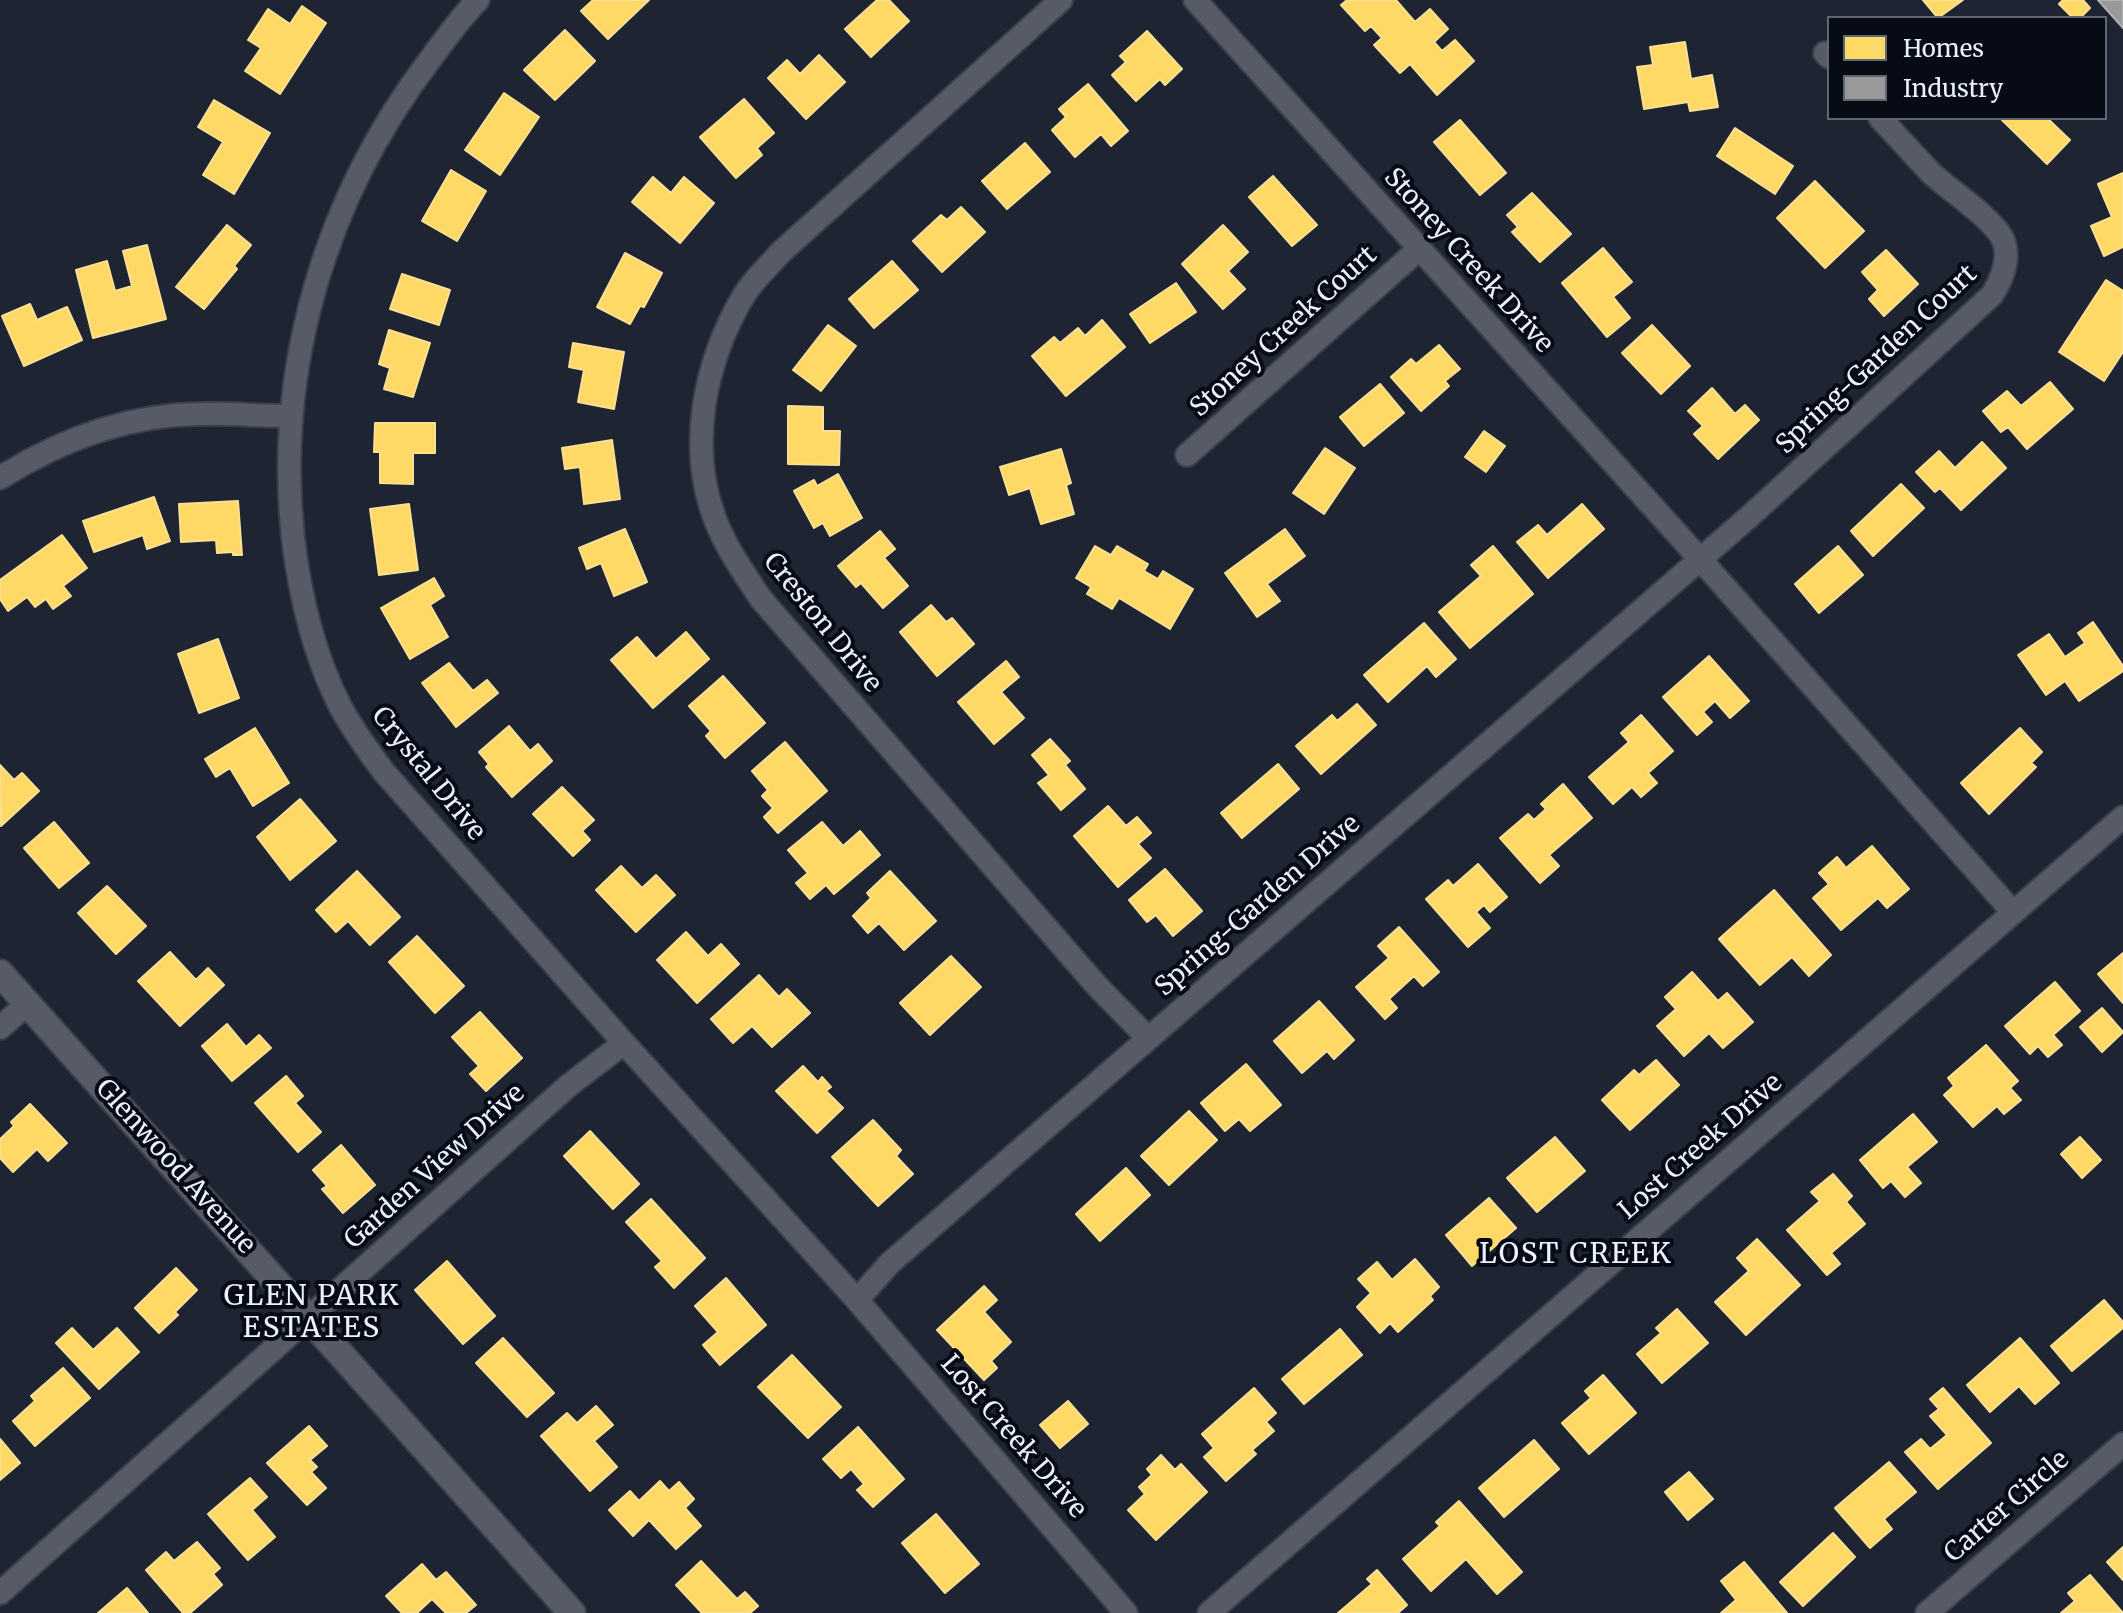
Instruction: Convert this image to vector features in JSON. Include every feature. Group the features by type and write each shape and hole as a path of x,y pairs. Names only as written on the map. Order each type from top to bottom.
{"street":[{"name":"Crystal Drive","path":"478,0 402,97 364,161 347,197 320,272 300,343 291,416 291,511 297,575 314,643 341,708 358,738 383,771 857,1300"},
{"name":"Creston Drive","path":"1061,0 757,277 745,294 715,357 704,404 702,447 707,489 715,519 733,557 761,599 1097,986 1148,1038"},
{"name":"Stoney Creek Drive","path":"1195,0 1700,559"},
{"name":"Spring-Garden Court","path":"1700,559 1992,295 2002,279 2006,261 2004,242 1995,227 1955,195 1882,120"},
{"name":"Stoney Creek Court","path":"1187,455 1419,249"},
{"path":"0,478 41,454 98,430 129,422 198,414 291,416"},
{"path":"1700,559 2012,911"},
{"name":"Spring-Garden Drive","path":"857,1300 890,1263 1700,559"},
{"name":"Lost Creek Drive","path":"1209,1613 2123,817"},
{"name":"Glenwood Avenue","path":"0,973 572,1613"},
{"path":"0,1028 28,1003"},
{"name":"Garden View Drive","path":"0,1593 568,1086 624,1043"},
{"name":"Lost Creek Drive","path":"857,1300 1126,1613"},
{"name":"Carter Circle","path":"1927,1613 2123,1444"}],"building: Homes":[{"path":"593,0 649,0 608,39 581,11"},
{"path":"877,0 889,0 909,21 871,57 845,29"},
{"path":"1347,0 1396,0 1415,22 1430,9 1448,29 1434,42 1442,51 1455,40 1474,61 1437,95 1410,64 1400,73 1374,45 1382,38 1371,26 1365,31 1341,5"},
{"path":"1923,0 1963,0 1941,16 1936,16"},
{"path":"2063,0 2083,0 2090,8 2082,16 2071,16 2059,4"},
{"path":"302,6 326,23 280,94 245,71 261,48 248,40 268,9 290,24"},
{"path":"565,30 595,61 555,100 524,70"},
{"path":"1147,31 1182,69 1165,85 1160,79 1136,101 1112,75 1126,62 1120,56"},
{"path":"1685,42 1691,79 1712,75 1718,107 1690,111 1688,102 1644,109 1637,67 1653,65 1650,47"},
{"path":"819,55 845,82 806,119 768,78 787,60 800,74"},
{"path":"1088,84 1128,131 1111,146 1101,134 1075,157 1052,130 1066,117 1059,109"},
{"path":"504,93 539,117 500,175 465,150"},
{"path":"744,99 774,133 757,148 762,155 736,178 700,137"},
{"path":"214,100 270,133 234,194 203,175 223,142 198,127"},
{"path":"1460,120 1506,173 1480,195 1434,142"},
{"path":"2002,120 2049,120 2070,140 2047,164"},
{"path":"1735,128 1793,166 1775,194 1717,156"},
{"path":"1025,143 1050,172 1007,209 982,181"},
{"path":"451,170 486,191 457,241 422,221"},
{"path":"2123,173 2123,247 2104,256 2091,226 2112,217 2098,184"},
{"path":"1273,176 1317,225 1292,246 1249,197"},
{"path":"653,177 671,193 684,177 714,203 680,243 632,202"},
{"path":"1815,181 1864,231 1825,268 1777,218"},
{"path":"1532,193 1571,234 1540,262 1512,232 1518,227 1507,215"},
{"path":"961,207 985,232 942,272 913,241 941,215 947,220"},
{"path":"227,225 251,245 234,266 237,269 204,309 176,287"},
{"path":"1223,225 1248,252 1228,271 1245,289 1223,309 1182,264"},
{"path":"147,245 166,319 93,338 76,270 107,261 115,291 132,286 123,251"},
{"path":"1603,248 1632,282 1613,297 1630,318 1607,337 1562,283"},
{"path":"1886,250 1918,284 1884,316 1869,299 1878,290 1862,272"},
{"path":"625,253 662,273 644,307 640,306 630,324 597,307"},
{"path":"892,261 918,290 874,328 849,299"},
{"path":"402,274 450,290 439,325 390,309"},
{"path":"2106,280 2123,291 2123,352 2104,381 2059,352"},
{"path":"1176,283 1196,312 1150,343 1130,314"},
{"path":"30,304 37,320 67,307 82,340 24,366 2,316"},
{"path":"1102,320 1125,347 1066,396 1032,356 1054,337 1060,343 1078,328 1085,336"},
{"path":"828,325 856,346 821,391 793,370"},
{"path":"1652,325 1690,366 1661,394 1622,353"},
{"path":"389,330 430,343 413,397 384,389 390,368 379,364"},
{"path":"573,343 624,352 614,409 578,402 584,370 569,367"},
{"path":"1439,345 1460,369 1445,381 1449,386 1421,411 1391,377 1411,359 1416,364"},
{"path":"2050,382 2073,409 2027,449 2008,427 2001,432 1983,411 2007,391 2021,406"},
{"path":"1380,384 1404,413 1364,446 1340,417"},
{"path":"1712,388 1735,414 1745,405 1759,420 1718,459 1694,434 1703,426 1688,411"},
{"path":"788,406 823,407 823,431 840,431 839,465 788,464"},
{"path":"375,423 435,423 435,453 413,453 413,484 380,483 380,452 374,452"},
{"path":"1484,431 1505,446 1486,472 1465,457"},
{"path":"612,440 620,499 584,504 580,467 565,469 562,448"},
{"path":"1982,442 2006,468 1961,510 1940,488 1935,492 1916,472 1939,451 1955,468"},
{"path":"1325,448 1355,468 1324,514 1293,493"},
{"path":"1061,449 1071,483 1066,485 1074,514 1041,524 1030,488 1009,495 1000,467"},
{"path":"838,474 862,518 830,536 823,523 814,528 794,491 814,480 817,486"},
{"path":"1901,484 1924,508 1873,556 1851,531"},
{"path":"154,497 170,541 147,549 143,535 94,552 83,521"},
{"path":"238,501 242,555 217,553 216,540 181,542 179,504"},
{"path":"409,504 418,570 379,575 370,509"},
{"path":"1582,504 1604,529 1548,578 1517,542 1538,525 1547,535"},
{"path":"625,529 647,582 614,596 601,563 587,569 579,548"},
{"path":"1285,529 1305,556 1267,584 1280,601 1257,617 1225,573"},
{"path":"880,531 895,549 884,558 908,586 883,608 861,583 856,587 838,566"},
{"path":"62,535 87,568 63,586 71,596 53,609 46,599 35,607 27,597 8,611 0,599 0,580"},
{"path":"1095,546 1111,555 1117,546 1148,564 1144,571 1158,579 1163,571 1193,589 1170,629 1119,598 1112,609 1087,594 1091,587 1076,578"},
{"path":"1493,546 1533,594 1470,648 1439,612 1481,576 1471,565"},
{"path":"1838,546 1863,575 1819,613 1795,584"},
{"path":"434,578 444,596 430,605 448,637 410,659 381,608"},
{"path":"931,605 946,622 952,618 974,644 937,676 900,632"},
{"path":"2093,622 2123,666 2123,671 2079,701 2065,681 2046,695 2018,655 2049,634 2065,657 2085,643 2078,633"},
{"path":"1424,623 1456,659 1436,677 1427,666 1388,702 1364,675"},
{"path":"686,632 709,659 653,708 611,660 637,637 656,659"},
{"path":"218,639 239,698 199,713 178,654"},
{"path":"1709,656 1749,701 1730,718 1715,701 1703,712 1712,722 1697,735 1663,697"},
{"path":"1006,661 1019,677 1001,692 1024,718 994,744 958,702"},
{"path":"449,663 473,691 487,680 498,693 456,727 422,683"},
{"path":"723,676 765,723 725,758 706,736 711,731 689,706"},
{"path":"1357,704 1376,725 1321,774 1296,746 1332,715 1337,721"},
{"path":"1641,715 1673,751 1648,773 1657,783 1641,797 1632,787 1613,804 1589,777 1629,742 1621,733"},
{"path":"509,726 530,751 538,744 552,761 512,797 486,767 489,764 479,752"},
{"path":"255,728 289,783 253,806 230,768 216,777 205,759"},
{"path":"2020,728 2042,752 2031,763 2036,767 1989,814 1961,783"},
{"path":"1050,739 1070,761 1065,765 1085,789 1061,810 1038,783 1049,775 1032,755"},
{"path":"785,742 827,791 778,833 764,817 773,808 762,796 768,790 752,771"},
{"path":"1278,764 1299,789 1242,838 1221,813"},
{"path":"0,765 14,780 22,773 39,791 1,826"},
{"path":"1563,784 1592,818 1549,855 1559,866 1540,883 1500,838 1528,814 1534,820 1546,809 1541,804"},
{"path":"562,787 594,820 582,831 590,840 573,856 533,814"},
{"path":"300,799 336,841 290,880 257,837"},
{"path":"1108,806 1126,826 1137,817 1151,833 1138,844 1151,858 1118,887 1074,836"},
{"path":"54,822 89,863 59,888 24,848"},
{"path":"822,822 843,846 860,831 880,855 834,894 826,885 810,899 796,883 808,873 788,850"},
{"path":"1872,846 1909,889 1887,908 1878,898 1841,930 1813,898 1829,884 1819,873 1837,857 1846,868"},
{"path":"1478,864 1507,897 1490,912 1484,905 1476,912 1490,928 1468,947 1426,899 1448,880 1453,886"},
{"path":"621,866 642,888 656,875 675,895 636,932 596,890"},
{"path":"1165,869 1202,911 1173,936 1156,915 1147,922 1129,900"},
{"path":"357,871 400,917 370,945 348,921 336,932 316,910"},
{"path":"890,871 936,921 904,950 879,923 868,933 853,916 871,898 867,893"},
{"path":"107,886 146,926 116,954 78,913"},
{"path":"1774,890 1831,955 1809,976 1792,957 1760,985 1719,939"},
{"path":"1399,927 1439,972 1423,986 1414,976 1389,999 1397,1008 1385,1019 1356,987 1389,958 1378,946"},
{"path":"686,932 708,956 721,944 739,964 697,1003 657,960"},
{"path":"417,936 464,986 435,1013 389,962"},
{"path":"170,952 196,980 208,968 224,985 180,1026 138,981"},
{"path":"2123,953 2123,1003 2098,974"},
{"path":"951,956 981,987 930,1035 900,1003"},
{"path":"1692,972 1718,1001 1727,993 1753,1022 1723,1048 1709,1033 1684,1056 1657,1026 1676,1009 1665,997"},
{"path":"759,975 779,997 787,989 810,1013 772,1047 752,1026 733,1043 711,1019"},
{"path":"2055,982 2080,1011 2053,1035 2062,1045 2048,1057 2038,1046 2030,1054 2005,1026"},
{"path":"1319,1001 1354,1040 1334,1059 1327,1051 1302,1073 1274,1041"},
{"path":"2102,1008 2123,1032 2102,1052 2080,1027"},
{"path":"480,1012 522,1058 486,1091 470,1074 479,1066 452,1037"},
{"path":"227,1024 246,1047 259,1035 271,1048 232,1081 202,1046"},
{"path":"1986,1045 2018,1081 2010,1088 2021,1100 2004,1114 1997,1106 1973,1127 1944,1095 1954,1086 1948,1078"},
{"path":"1656,1060 1679,1085 1630,1130 1602,1100 1634,1070 1639,1075"},
{"path":"1246,1064 1281,1105 1250,1131 1239,1119 1225,1131 1201,1103"},
{"path":"803,1066 818,1082 822,1077 831,1087 826,1091 843,1108 817,1133 776,1091"},
{"path":"286,1076 303,1096 295,1103 321,1132 298,1152 255,1103"},
{"path":"30,1104 67,1143 48,1161 37,1149 13,1172 0,1158 0,1139 14,1126 11,1122"},
{"path":"1189,1111 1217,1140 1169,1185 1141,1156"},
{"path":"1913,1114 1937,1142 1907,1167 1921,1183 1905,1197 1891,1181 1883,1188 1860,1160"},
{"path":"873,1120 901,1150 896,1156 913,1174 878,1206 832,1157"},
{"path":"590,1131 639,1184 613,1209 564,1156"},
{"path":"1555,1137 1585,1171 1537,1212 1507,1178"},
{"path":"2080,1137 2101,1160 2082,1178 2061,1154"},
{"path":"341,1145 375,1185 343,1213 322,1189 327,1186 313,1170"},
{"path":"1126,1168 1150,1195 1100,1241 1076,1214"},
{"path":"1833,1174 1852,1196 1846,1202 1865,1224 1831,1253 1840,1264 1827,1275 1787,1230 1820,1201 1811,1192"},
{"path":"1489,1198 1516,1228 1472,1266 1446,1235"},
{"path":"651,1199 705,1258 674,1288 655,1267 662,1261 626,1222"},
{"path":"1757,1239 1800,1285 1746,1335 1715,1302 1749,1271 1737,1258"},
{"path":"1415,1259 1439,1287 1430,1296 1433,1300 1398,1332 1390,1323 1380,1333 1357,1307 1371,1293 1358,1279 1377,1262 1392,1280"},
{"path":"447,1261 495,1316 463,1344 415,1290"},
{"path":"176,1268 197,1290 159,1333 135,1308"},
{"path":"726,1278 766,1325 720,1365 703,1345 718,1332 695,1306"},
{"path":"984,1286 997,1300 984,1312 1011,1342 991,1361 997,1368 984,1380 937,1330"},
{"path":"2104,1300 2123,1322 2123,1328 2072,1371 2051,1346"},
{"path":"1677,1309 1708,1343 1662,1383 1637,1354 1661,1333 1656,1328"},
{"path":"72,1328 93,1350 117,1328 139,1352 99,1389 56,1343"},
{"path":"1340,1329 1362,1355 1304,1404 1282,1379"},
{"path":"503,1338 554,1393 527,1417 476,1363"},
{"path":"2020,1338 2059,1383 2035,1404 2019,1386 1990,1412 1967,1385"},
{"path":"792,1355 841,1407 808,1438 758,1387"},
{"path":"63,1368 90,1398 35,1446 13,1421 35,1401 31,1396"},
{"path":"1603,1375 1636,1413 1589,1454 1562,1423 1591,1398 1585,1391"},
{"path":"1254,1388 1276,1413 1266,1422 1274,1431 1252,1450 1256,1454 1226,1481 1204,1457 1214,1448 1202,1434"},
{"path":"1943,1388 1991,1443 1938,1489 1905,1452 1921,1439 1930,1449 1947,1435 1930,1416 1939,1409 1930,1399"},
{"path":"1068,1401 1088,1424 1060,1448 1040,1425"},
{"path":"596,1406 613,1425 594,1441 617,1467 590,1491 541,1436 567,1413 577,1423"},
{"path":"309,1426 327,1446 310,1460 317,1467 311,1472 326,1488 307,1505 267,1463"},
{"path":"858,1427 904,1479 873,1507 857,1490 864,1484 851,1469 841,1478 823,1459"},
{"path":"0,1439 20,1463 0,1480"},
{"path":"1534,1440 1559,1469 1504,1517 1479,1488"},
{"path":"1161,1455 1175,1470 1181,1464 1207,1492 1156,1540 1128,1510 1145,1494 1139,1487 1152,1475 1147,1469"},
{"path":"1889,1462 1916,1492 1884,1519 1892,1529 1870,1548 1835,1508"},
{"path":"1689,1472 1713,1499 1688,1520 1665,1492"},
{"path":"250,1478 267,1497 252,1510 275,1537 248,1560 208,1514"},
{"path":"660,1481 669,1491 679,1482 694,1499 685,1508 701,1526 676,1549 649,1520 633,1536 609,1510 630,1491 639,1501"},
{"path":"1459,1501 1522,1572 1497,1594 1466,1559 1431,1591 1403,1559 1440,1526 1436,1522"},
{"path":"936,1514 979,1564 945,1593 902,1543"},
{"path":"1833,1533 1855,1557 1803,1606 1780,1582"},
{"path":"197,1542 220,1568 213,1574 222,1585 190,1613 183,1613 146,1570 166,1552 174,1561"},
{"path":"2123,1547 2123,1580 2107,1562"},
{"path":"701,1561 737,1599 745,1592 758,1606 750,1613 702,1613 676,1585"},
{"path":"1744,1562 1787,1613 1721,1613 1736,1600 1721,1581"},
{"path":"422,1564 436,1580 446,1572 476,1605 466,1613 446,1613 432,1599 417,1613 402,1613 386,1596"},
{"path":"1377,1570 1407,1605 1398,1613 1338,1613 1372,1584 1367,1579"},
{"path":"2090,1575 2123,1613 2061,1613 2075,1601 2068,1593"},
{"path":"127,1588 148,1613 98,1613"}],"building: Industry":[{"path":"2098,0 2123,0 2123,28"}],"district":[{"name":"LOST CREEK","path":"1576,1255"},
{"name":"GLEN PARK ESTATES","path":"312,1313"}]}
